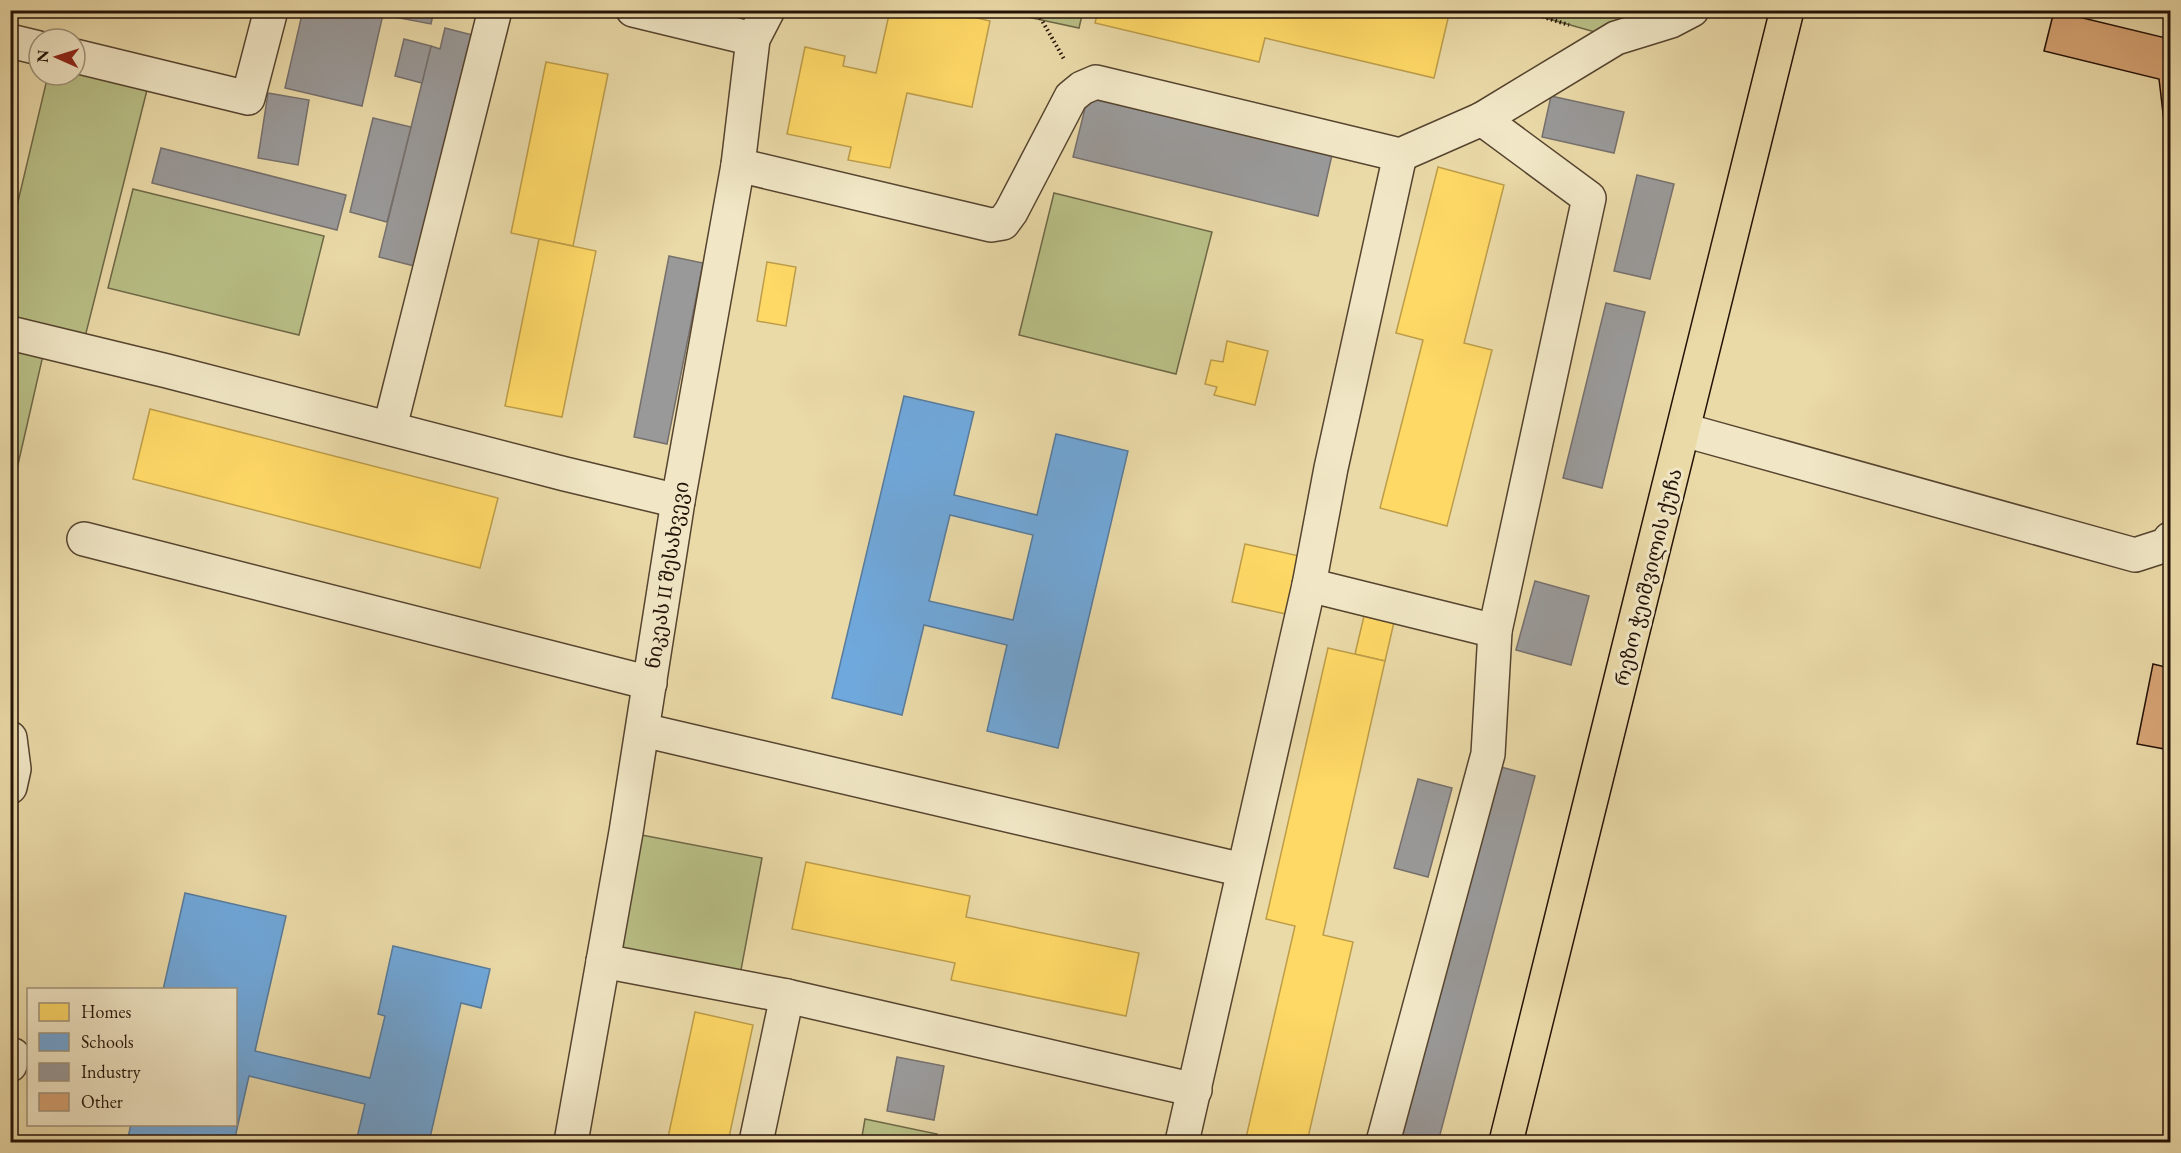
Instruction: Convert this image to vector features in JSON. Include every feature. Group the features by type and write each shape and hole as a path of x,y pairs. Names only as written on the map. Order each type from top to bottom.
{"main road":[{"name":"რეზო ჭეიშვილის ქუჩა","path":"1506,1143 1787,10"}],"street":[{"path":"87,59 248,98 271,10"},
{"path":"390,427 495,10"},
{"path":"633,10 761,25"},
{"path":"738,165 991,225 1003,223 1011,212 1071,97 1082,88 1096,82 1400,155 1482,119 1616,38 1671,21 1692,10"},
{"name":"ნიკეას II შესახვევი","path":"571,1143 626,832 678,501 761,25"},
{"path":"10,41 27,45"},
{"path":"1383,1143 1488,754 1496,631 1589,198 1482,119"},
{"path":"1182,1143 1309,585 1334,456 1400,155"},
{"path":"10,333 82,349 678,501"},
{"path":"1684,430 2135,555 2166,545 2170,539"},
{"path":"84,538 650,683"},
{"path":"1309,585 1496,631"},
{"path":"643,730 1243,870"},
{"path":"10,738 14,770 10,787"},
{"path":"603,961 788,996 1195,1090"},
{"path":"756,1143 788,996"}],"path":[{"path":"1035,10 1082,88"}],"green space":[{"path":"1000,11 1083,11 1079,28"},
{"path":"1521,11 1692,11 1616,38"},
{"path":"87,59 151,74 82,349 46,342 11,495 11,231 45,87 87,87"},
{"path":"133,189 324,236 299,335 108,288"},
{"path":"1054,193 1212,232 1176,374 1019,335"},
{"path":"626,832 762,858 738,986 603,961"},
{"path":"865,1119 937,1134 935,1142 861,1142"}],"building: Homes":[{"path":"179,10 207,10 206,16"},
{"path":"890,10 943,10 990,21 972,107 907,93 890,168 848,160 851,147 787,134 805,47 845,56 843,66 876,73"},
{"path":"1098,10 1450,10 1434,78 1265,38 1259,62 1095,23"},
{"path":"546,62 608,74 573,246 511,233"},
{"path":"1438,167 1504,185 1464,343 1492,350 1447,526 1380,508 1423,340 1396,333"},
{"path":"539,239 596,251 562,417 505,406"},
{"path":"767,262 796,267 786,326 757,321"},
{"path":"1227,341 1268,351 1255,405 1214,395 1217,387 1205,384 1211,360 1223,362"},
{"path":"150,409 498,498 480,568 133,479"},
{"path":"1245,544 1299,556 1286,614 1232,602"},
{"path":"1364,616 1394,622 1385,661 1355,654"},
{"path":"1328,648 1385,661 1323,935 1353,942 1307,1142 1245,1142 1295,926 1266,919"},
{"path":"806,862 970,896 966,917 1139,953 1126,1016 951,980 955,963 792,929"},
{"path":"695,1012 753,1025 728,1142 667,1142"}],"building: Schools":[{"path":"904,396 974,412 954,495 1037,515 1056,434 1128,451 1058,748 987,731 1007,645 924,625 902,715 832,698","holes":["950,515 1033,535 1013,620 929,601"]},
{"path":"185,893 286,916 255,1051 370,1078 385,1016 378,1014 393,946 490,969 481,1008 461,1003 429,1142 356,1142 365,1104 249,1076 234,1142 127,1142 131,1126 237,1126 237,988 163,988"}],"building: Industry":[{"path":"303,10 384,10 362,106 285,88"},
{"path":"395,10 434,10 431,24 394,17"},
{"path":"445,28 480,37 422,268 379,257 431,46 440,49"},
{"path":"404,39 431,46 422,83 395,76"},
{"path":"268,93 309,100 298,165 258,158"},
{"path":"1088,96 1332,155 1318,216 1073,157"},
{"path":"1551,96 1624,112 1614,153 1542,137"},
{"path":"373,118 411,127 387,222 350,212"},
{"path":"161,148 346,195 337,230 152,183"},
{"path":"1637,175 1674,184 1650,279 1614,271"},
{"path":"669,256 703,263 667,444 634,437"},
{"path":"1606,303 1645,312 1602,488 1563,478"},
{"path":"1535,581 1589,596 1571,665 1516,650"},
{"path":"1497,766 1535,776 1438,1142 1398,1142"},
{"path":"1418,779 1452,788 1428,877 1394,868"},
{"path":"897,1057 944,1066 934,1120 887,1111"}],"building: Other":[{"path":"2054,11 2170,39 2170,173 2159,79 2044,51"},
{"path":"2153,664 2170,668 2170,750 2137,744"}]}
